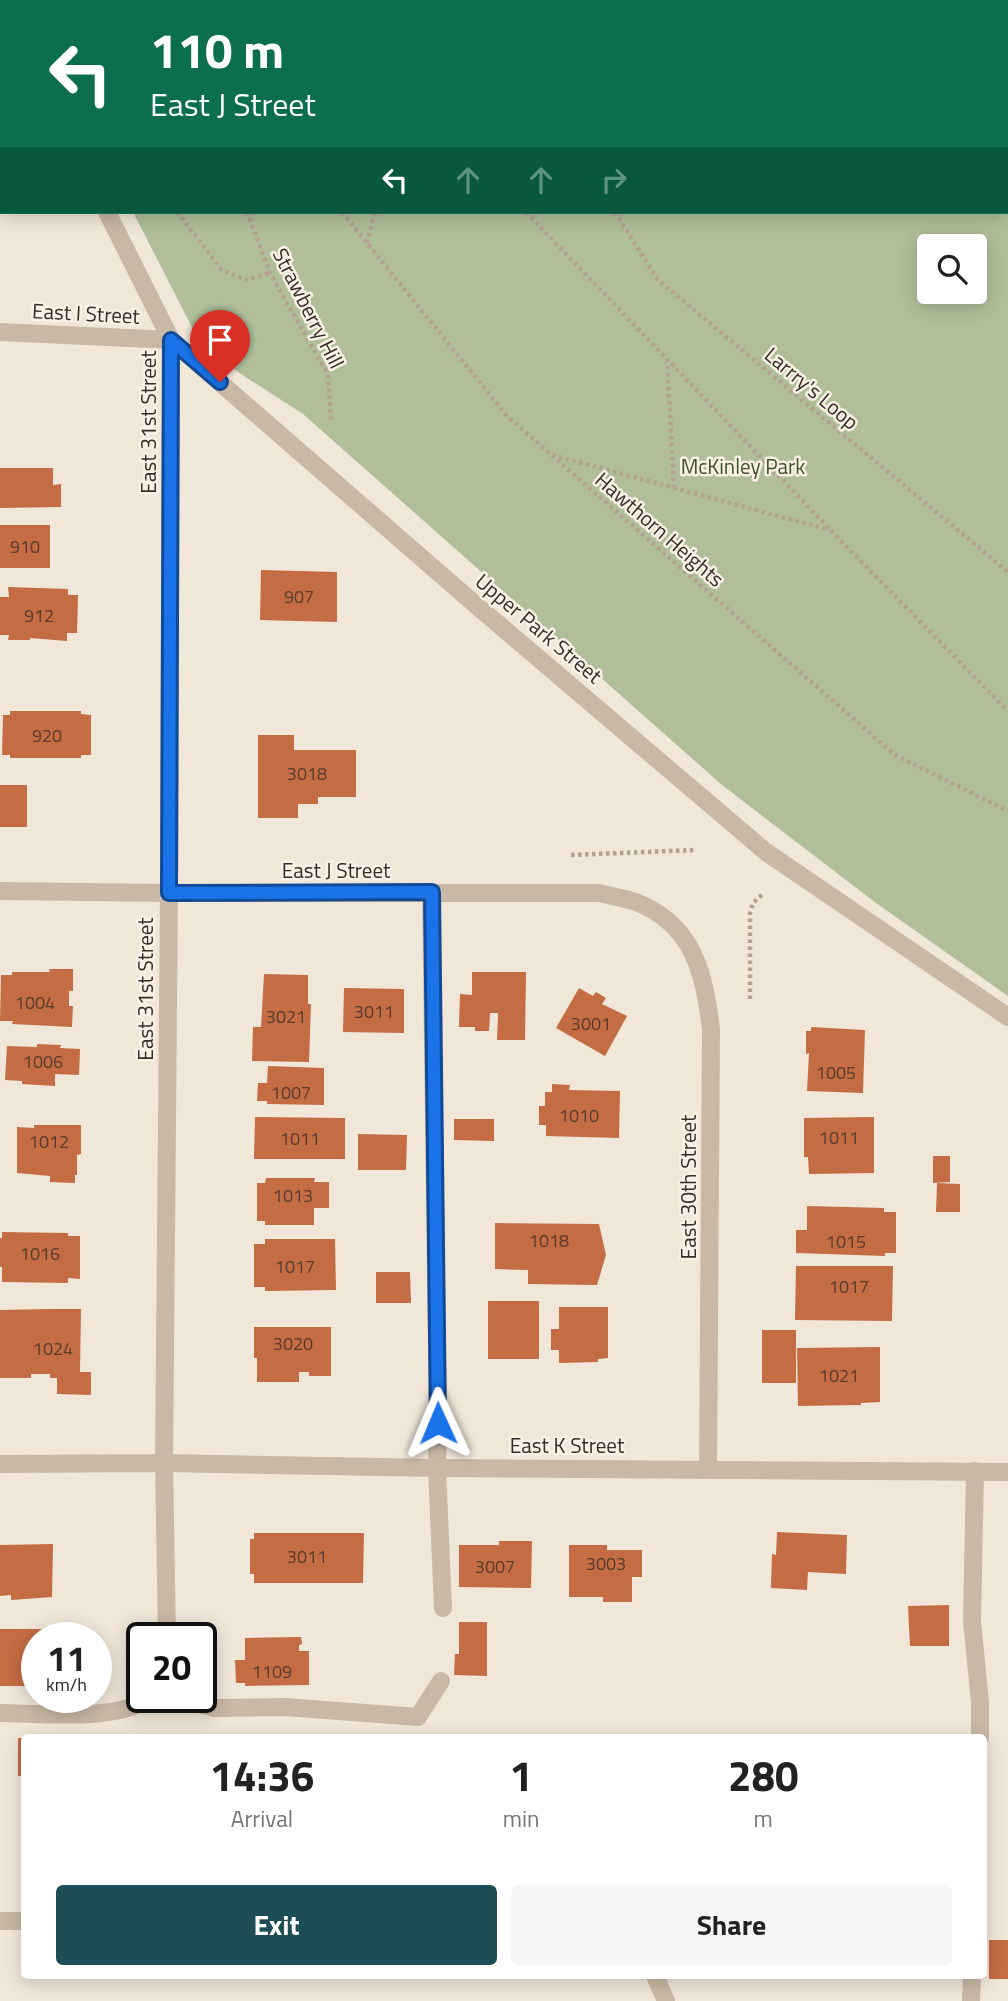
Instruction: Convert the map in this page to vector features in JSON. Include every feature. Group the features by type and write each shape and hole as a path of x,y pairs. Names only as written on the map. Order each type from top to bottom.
{"street":[{"name":"Upper Park Street","path":"108,214 171,340 766,852 1008,1017"},
{"name":"East I Street","path":"0,332 171,340"},
{"name":"East 31st Street","path":"167,1622 164,1463 171,340"},
{"name":"East J Street","path":"0,891 599,893 636,902 667,919"},
{"path":"432,892 437,1468 443,1608"},
{"name":"East 30th Street","path":"667,919 683,934 698,963 706,988 711,1029 708,1468"},
{"name":"East K Street","path":"0,1464 164,1463 1008,1472"},
{"path":"975,1471 975,1556 971,1620 981,1734"},
{"path":"217,1707 285,1707 418,1717 441,1681"},
{"path":"0,1713 104,1714 126,1709"},
{"path":"0,1921 21,1921"},
{"path":"656,1979 666,2001"},
{"path":"971,2001 972,1979"}],"path":[{"path":"179,214 222,270 246,280 270,273"},
{"name":"Strawberry Hill","path":"248,214 270,273 328,375 331,421"},
{"name":"Hawthorn Heights","path":"344,214 507,416 895,755 1008,811"},
{"path":"367,243 374,214"},
{"path":"528,214 831,531 1008,711"},
{"name":"Larrry's Loop","path":"616,214 657,279 1008,572"},
{"path":"667,359 674,488"},
{"path":"550,454 831,531"},
{"path":"571,855 695,850"},
{"path":"750,999 750,913 753,904 762,894"}],"green space":[{"name":"McKinley Park","path":"134,214 1008,214 1008,996 876,903 722,785 303,414 238,372 199,341"}],"building":[{"path":"0,468 53,468 53,485 61,484 61,507 0,508"},
{"path":"0,525 50,525 50,568 0,568"},
{"path":"261,570 337,572 337,622 260,620"},
{"path":"8,587 68,589 68,595 78,595 77,633 67,633 67,641 30,638 8,640 9,635 0,635 0,597 9,597"},
{"path":"10,711 81,711 81,714 91,715 91,755 81,755 81,758 10,758 10,755 2,755 3,715 10,715"},
{"path":"258,735 294,735 294,750 356,750 356,797 318,797 318,804 298,804 298,818 258,818"},
{"path":"0,785 27,785 27,827 0,827"},
{"path":"49,969 73,969 73,991 69,991 69,1006 73,1006 72,1027 0,1021 1,975 12,975 12,972 50,972"},
{"path":"472,972 526,972 525,1040 497,1040 498,1013 490,1013 489,1031 475,1031 475,1027 459,1027 460,994 472,995"},
{"path":"264,974 308,975 308,1004 311,1004 309,1062 252,1061 253,1027 261,1027"},
{"path":"344,988 404,989 404,1033 343,1032"},
{"path":"579,988 593,996 596,992 606,998 602,1004 627,1016 605,1056 556,1028"},
{"path":"811,1027 865,1030 863,1093 807,1091 809,1053 806,1054 806,1031 811,1031"},
{"path":"37,1044 80,1049 79,1075 55,1074 55,1086 5,1080 7,1046 37,1047"},
{"path":"268,1066 324,1068 324,1105 267,1104 267,1101 257,1101 258,1083 267,1083"},
{"path":"552,1084 570,1085 569,1090 620,1091 619,1138 546,1136 546,1125 539,1125 539,1106 545,1106 545,1092 552,1092"},
{"path":"255,1117 345,1118 345,1159 254,1159"},
{"path":"874,1117 874,1173 809,1174 808,1157 804,1157 804,1118"},
{"path":"454,1119 494,1119 494,1141 454,1140"},
{"path":"34,1125 81,1125 81,1154 77,1155 75,1183 50,1182 50,1176 17,1173 17,1127 34,1128"},
{"path":"358,1134 407,1135 406,1170 358,1170"},
{"path":"933,1156 950,1156 950,1182 933,1183"},
{"path":"266,1178 315,1178 314,1182 329,1182 329,1208 314,1208 314,1225 265,1225 265,1221 257,1221 257,1183 265,1183"},
{"path":"937,1183 960,1184 960,1212 936,1212"},
{"path":"807,1206 884,1208 884,1212 896,1212 896,1253 885,1253 885,1256 796,1253 796,1230 807,1230"},
{"path":"495,1223 599,1224 606,1255 597,1285 528,1284 528,1270 495,1269"},
{"path":"2,1232 68,1233 68,1236 80,1236 80,1279 68,1278 68,1283 2,1282"},
{"path":"265,1239 335,1239 336,1290 265,1291 265,1287 254,1287 254,1244 265,1244"},
{"path":"796,1266 893,1266 892,1321 795,1320"},
{"path":"376,1272 410,1272 411,1303 376,1303"},
{"path":"488,1301 539,1301 539,1359 488,1359"},
{"path":"559,1307 608,1307 608,1358 598,1359 598,1362 559,1363 559,1350 551,1350 551,1329 559,1329"},
{"path":"81,1309 80,1372 91,1372 91,1395 57,1394 57,1378 50,1378 50,1374 31,1374 31,1378 0,1378 0,1310"},
{"path":"254,1327 331,1327 331,1376 309,1376 309,1372 299,1372 299,1382 257,1382"},
{"path":"762,1330 796,1330 796,1383 762,1383"},
{"path":"880,1347 880,1402 798,1406 797,1348"},
{"path":"777,1532 847,1535 846,1574 808,1572 807,1590 771,1588 772,1554 776,1555"},
{"path":"254,1533 364,1533 363,1583 254,1583 254,1574 250,1574 250,1539 254,1539"},
{"path":"499,1541 532,1541 531,1588 459,1587 459,1545 499,1545"},
{"path":"53,1544 52,1597 11,1600 11,1595 0,1596 0,1545"},
{"path":"569,1545 607,1545 607,1550 642,1550 642,1577 632,1577 632,1602 603,1602 603,1597 569,1597"},
{"path":"949,1605 949,1646 910,1646 908,1606"},
{"path":"459,1622 487,1622 487,1676 454,1675 455,1654 459,1654"},
{"path":"0,1629 21,1629 21,1686 0,1686"},
{"path":"301,1637 299,1651 309,1651 309,1685 245,1686 245,1683 236,1683 235,1660 245,1660 245,1638"},
{"path":"18,1738 21,1738 21,1776 18,1776"},
{"path":"989,1940 1008,1940 1008,1979 989,1979"}],"route":[{"path":"220,382 171,340 169,893 432,892 438,1423"}]}
